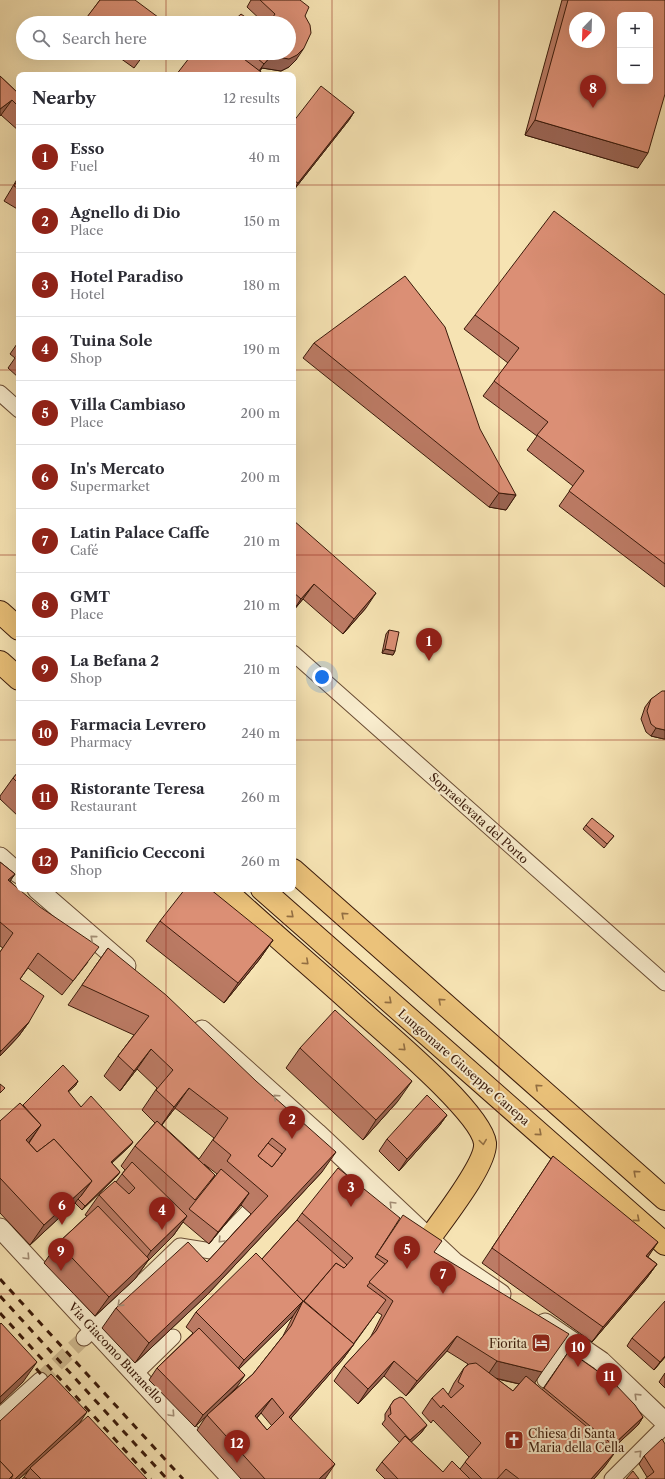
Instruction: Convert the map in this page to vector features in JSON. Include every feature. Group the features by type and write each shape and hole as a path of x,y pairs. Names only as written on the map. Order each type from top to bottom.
{"highway":[{"path":"0,612 16,626"},
{"path":"0,662 16,676"},
{"path":"296,873 665,1199"},
{"path":"227,892 430,1073 464,1109 481,1132 485,1144 484,1156 429,1239"},
{"name":"Lungomare Giuseppe Canepa","path":"265,892 665,1244"}],"street":[{"path":"0,393 16,407"},
{"name":"Sopraelevata del Porto","path":"296,656 665,984"},
{"path":"0,858 16,871"},
{"path":"40,892 139,977"},
{"path":"186,1017 317,1133 454,1262 601,1361 665,1422"},
{"path":"89,1334 180,1246 211,1252 248,1212"},
{"name":"Via Giacomo Buranello","path":"0,1228 89,1334 135,1374 232,1479"},
{"path":"135,1374 173,1337"},
{"path":"545,1380 571,1340"},
{"path":"0,1416 40,1380"},
{"path":"612,1479 665,1426"}],"building":[{"path":"100,0 135,0 157,16 88,16"},
{"path":"260,0 300,0 309,7 305,16 310,25 311,33 304,48 297,55 296,16 274,16 275,14"},
{"path":"568,0 665,0 665,94 648,153 535,120"},
{"path":"188,60 245,60 261,72 178,72"},
{"path":"259,60 268,60 264,64"},
{"path":"0,76 16,91 16,104 12,100 0,109"},
{"path":"321,86 354,112 298,183 296,182 296,118"},
{"path":"554,211 665,295 665,564 569,491 584,471 537,435 548,422 494,381 519,348 475,315"},
{"path":"405,276 445,327 480,429 516,495 499,493 314,343"},
{"path":"296,523 376,593 354,619 314,584 301,599 296,595"},
{"path":"389,630 399,632 395,651 385,649"},
{"path":"662,691 665,691 665,730 656,728 651,724 647,711 651,699"},
{"path":"592,818 614,836 607,844 586,825"},
{"path":"0,862 15,874 8,880 16,887 16,892 22,892 40,907 99,947 73,981 38,953 20,979 44,996 29,1022 1,1051 0,952 13,933 0,922"},
{"path":"183,892 214,892 273,940 238,983 160,921"},
{"path":"108,948 166,995 256,1081 336,1152 220,1276 149,1343 116,1308 188,1242 207,1262 268,1196 227,1161 231,1155 213,1140 228,1118 189,1088 174,1107 156,1090 173,1070 151,1049 134,1071 118,1056 149,1016 82,985","holes":["272,1138 286,1149 272,1167 258,1156"]},
{"path":"335,1010 412,1081 376,1120 300,1048"},
{"path":"63,1065 78,1081 68,1091 81,1107 91,1096 133,1142 111,1162 120,1172 85,1206 78,1199 92,1181 54,1139 37,1152 29,1143 41,1125 23,1105"},
{"path":"0,1084 5,1088 0,1093"},
{"path":"427,1095 447,1115 407,1159 387,1139"},
{"path":"20,1103 41,1125 26,1140 37,1152 54,1139 92,1181 44,1225 0,1178 0,1121"},
{"path":"157,1121 215,1175 195,1200 135,1146"},
{"path":"268,1143 282,1154 272,1167 258,1156"},
{"path":"553,1156 658,1242 646,1256 657,1264 603,1327 492,1248"},
{"path":"132,1162 187,1216 151,1251 99,1195 115,1181 129,1194 135,1188 122,1174"},
{"path":"338,1168 400,1218 375,1257 385,1264 367,1286 386,1300 354,1344 304,1301 336,1263 344,1268 353,1258 302,1213"},
{"path":"221,1169 249,1193 218,1232 189,1209"},
{"path":"98,1206 149,1259 109,1297 58,1243"},
{"path":"403,1215 442,1241 434,1252 569,1334 542,1372 497,1361 457,1336 417,1381 394,1361 368,1389 344,1366 376,1331 393,1301 369,1282 388,1261 377,1254"},
{"path":"297,1220 347,1265 344,1268 336,1263 301,1304 303,1301 262,1259"},
{"path":"256,1253 303,1301 244,1360 196,1312"},
{"path":"303,1301 354,1344 289,1417 335,1464 319,1479 265,1479 207,1415 253,1374 291,1326","holes":["272,1398 284,1413 267,1430 255,1416"]},
{"path":"665,1301 665,1356 660,1362 632,1338"},
{"path":"1,1323 37,1362 0,1397 0,1324"},
{"path":"199,1328 245,1375 203,1415 157,1368"},
{"path":"569,1351 613,1382 635,1405 643,1417 613,1445 544,1388"},
{"name":"Chiesa di Santa Maria della Cella","path":"476,1363 513,1391 526,1376 616,1451 591,1479 519,1479 506,1469 497,1479 482,1479 465,1462 481,1443 443,1405 441,1408 432,1398 443,1388 451,1398 464,1386 458,1382 464,1368 469,1364"},
{"path":"51,1374 87,1412 15,1479 11,1479 13,1475 0,1461 0,1421"},
{"path":"400,1397 403,1398 427,1425 410,1440 388,1416 391,1414 390,1406 394,1400"},
{"path":"88,1416 147,1479 41,1479 30,1468"},
{"path":"405,1436 443,1472 452,1461 470,1479 398,1479 382,1462"},
{"path":"662,1439 665,1444 665,1479 645,1479 654,1472 644,1456"},
{"path":"0,1461 13,1475 9,1479 0,1479"},
{"path":"633,1471 639,1479 626,1479"}],"tunnel":[{"path":"40,1380 84,1338"}],"railway":[{"path":"0,1279 183,1479"},
{"path":"0,1296 167,1479"},
{"path":"0,1313 151,1479"},
{"path":"27,1358 52,1387"}],"place":[{"name":"GMT","path":"593,108"},
{"name":"Esso","path":"429,661"},
{"name":"Agnello di Dio","path":"292,1139"},
{"name":"Hotel Paradiso","path":"351,1207"},
{"name":"In's Mercato","path":"62,1225"},
{"name":"Tuina Sole","path":"162,1230"},
{"name":"Villa Cambiaso","path":"407,1269"},
{"name":"La Befana 2","path":"61,1271"},
{"name":"Latin Palace Caffe","path":"443,1294"},
{"name":"Fiorita","path":"541,1343"},
{"name":"Farmacia Levrero","path":"578,1367"},
{"name":"Ristorante Teresa","path":"609,1396"},
{"name":"Chiesa di Santa Maria della Cella","path":"514,1440"},
{"name":"Panificio Cecconi","path":"237,1463"}]}
